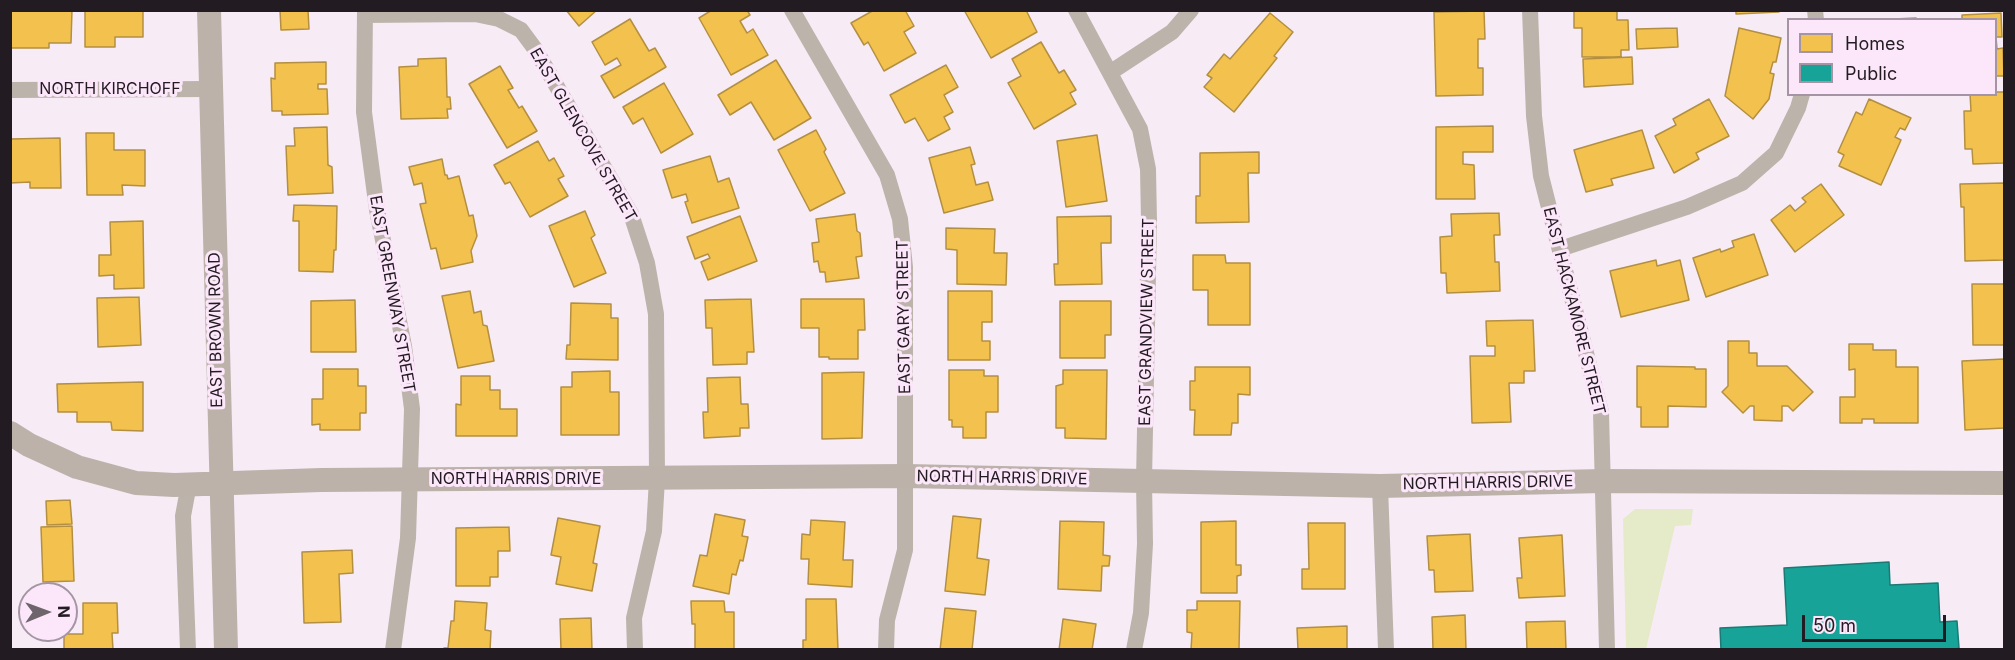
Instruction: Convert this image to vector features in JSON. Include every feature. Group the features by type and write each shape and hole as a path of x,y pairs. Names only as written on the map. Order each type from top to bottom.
{"street":[{"name":"EAST BROWN ROAD","path":"209,10 226,650"},
{"name":"EAST GARY STREET","path":"792,10 887,175 900,219 905,267 905,550 887,621 886,650"},
{"name":"EAST GRANDVIEW STREET","path":"1076,10 1140,129 1149,169 1145,544 1141,613 1134,650"},
{"path":"1111,72 1172,32 1191,10"},
{"name":"EAST HACKAMORE STREET","path":"1530,10 1534,116 1541,176 1601,412 1607,650"},
{"name":"EAST GLENCOVE STREET","path":"365,13 475,14 499,20 521,30 536,49 631,214 646,262 656,314 657,479 654,531 634,618 635,650"},
{"name":"EAST GREENWAY STREET","path":"365,13 364,112 377,210 404,346 412,409 408,538 393,650"},
{"name":"NORTH KIRCHOFF","path":"10,90 210,88"},
{"path":"1560,249 1687,207 1742,183 1776,153 1801,96"},
{"name":"NORTH HARRIS DRIVE","path":"10,433 29,445 77,467 136,483 906,476 1380,486 1603,481 2004,483"},
{"path":"188,650 183,516 189,484"},
{"path":"1380,486 1386,650"}],"green space":[{"path":"1635,509 1693,509 1691,525 1675,526 1646,649 1626,649 1623,519"}],"building: Homes":[{"path":"10,10 72,10 71,43 49,43 49,48 10,48"},
{"path":"85,10 143,10 143,37 115,37 115,47 85,47"},
{"path":"280,10 308,10 309,29 281,30"},
{"path":"566,10 597,10 579,26"},
{"path":"712,10 747,10 750,15 740,21 747,33 753,29 768,55 731,75 699,18"},
{"path":"874,10 905,10 914,26 904,32 916,53 884,71 868,42 864,45 851,23"},
{"path":"964,10 1026,10 1037,32 991,58"},
{"path":"1574,10 1617,10 1617,20 1628,20 1629,50 1621,50 1621,57 1582,57 1582,28 1574,28"},
{"path":"1736,10 1779,10 1779,12 1736,14"},
{"path":"1484,11 1485,39 1478,39 1478,68 1483,68 1483,95 1436,96 1434,12"},
{"path":"1270,13 1293,32 1274,56 1277,58 1234,112 1204,87 1212,78 1207,75 1224,54 1230,59"},
{"path":"2001,13 2002,37 1997,37 1997,18 1962,18 1962,15"},
{"path":"630,19 649,51 655,48 666,67 614,98 601,76 621,65 617,58 605,65 592,42"},
{"path":"1677,28 1678,47 1637,49 1636,29"},
{"path":"1739,28 1781,38 1776,62 1773,62 1770,73 1774,74 1769,99 1753,119 1725,96"},
{"path":"1041,42 1059,73 1064,70 1076,90 1070,93 1076,104 1034,129 1008,83 1021,76 1012,59"},
{"path":"2003,48 2004,76 1997,76 1997,49"},
{"path":"1632,57 1633,84 1584,87 1583,59"},
{"path":"446,58 447,97 450,97 451,109 447,109 448,118 401,119 399,67 418,66 418,59"},
{"path":"776,60 811,118 774,140 751,102 730,115 718,95"},
{"path":"326,62 326,84 318,84 318,89 327,89 328,114 282,115 282,111 272,111 271,78 275,79 275,63"},
{"path":"946,65 958,87 944,95 953,112 944,117 950,129 928,141 915,118 905,123 890,95"},
{"path":"500,66 513,88 508,90 519,108 522,106 537,131 507,148 469,84"},
{"path":"664,83 693,134 661,153 643,118 633,124 623,107"},
{"path":"1997,92 2004,92 2004,163 1973,164 1972,149 1965,149 1964,111 1971,111 1970,96 1997,96"},
{"path":"1709,99 1729,136 1696,153 1699,159 1674,173 1655,136 1676,125 1673,119"},
{"path":"1869,99 1911,118 1905,130 1900,128 1895,137 1901,140 1881,185 1839,166 1844,155 1838,152 1856,112 1862,115"},
{"path":"1493,126 1493,152 1463,152 1463,164 1474,165 1475,199 1436,199 1436,127"},
{"path":"327,127 328,165 332,167 333,193 288,195 286,146 295,146 294,128"},
{"path":"816,130 826,149 824,152 845,193 810,211 778,150"},
{"path":"1642,130 1654,168 1611,179 1613,185 1586,192 1574,150"},
{"path":"86,133 114,133 114,150 145,150 145,186 122,185 123,195 87,195"},
{"path":"1097,135 1107,201 1066,207 1057,141"},
{"path":"60,138 61,188 30,188 30,182 10,183 10,139"},
{"path":"538,141 549,161 554,158 564,176 558,179 568,196 530,217 510,182 505,184 494,165"},
{"path":"970,147 975,164 971,165 976,185 988,182 993,200 944,213 929,158"},
{"path":"1259,152 1259,173 1248,173 1249,222 1196,223 1196,196 1200,196 1200,153"},
{"path":"710,156 718,182 729,178 739,208 692,223 685,202 688,201 686,194 672,198 663,170"},
{"path":"442,159 448,179 459,176 469,216 473,215 477,236 471,251 473,262 441,269 436,248 431,249 420,204 426,203 422,183 414,185 409,167"},
{"path":"2004,183 2004,260 1965,261 1964,207 1961,207 1960,184"},
{"path":"1821,184 1844,215 1795,252 1771,220 1790,205 1795,211 1806,202 1802,198"},
{"path":"294,205 337,206 333,272 299,271 299,221 293,221"},
{"path":"585,211 595,235 591,238 606,273 574,287 549,226"},
{"path":"1499,213 1500,235 1494,235 1495,262 1499,262 1500,291 1447,293 1446,273 1441,273 1440,237 1452,236 1451,214"},
{"path":"855,214 857,231 860,233 862,256 856,257 859,278 826,282 825,272 820,272 818,261 814,262 812,243 819,242 816,219"},
{"path":"740,216 757,261 708,280 701,262 710,258 708,254 695,259 687,237"},
{"path":"1111,216 1111,243 1101,243 1102,284 1055,285 1054,264 1058,264 1057,217"},
{"path":"143,221 144,288 114,289 114,275 99,276 99,255 111,255 110,222"},
{"path":"946,228 995,229 994,253 1007,253 1006,285 957,284 957,250 946,249"},
{"path":"1754,234 1768,275 1706,297 1693,258 1734,247 1732,241"},
{"path":"1193,255 1225,255 1226,263 1250,263 1250,325 1208,325 1208,290 1193,290"},
{"path":"1656,260 1657,266 1680,260 1689,300 1621,317 1610,271"},
{"path":"1972,284 2004,284 2004,345 1973,345"},
{"path":"470,291 474,313 481,311 483,325 487,326 494,361 458,368 442,296"},
{"path":"948,291 992,291 992,322 982,322 982,341 990,341 990,360 948,360"},
{"path":"139,297 141,345 98,347 97,298"},
{"path":"751,299 754,352 747,352 747,364 713,365 712,328 706,328 705,300"},
{"path":"801,299 864,299 865,330 858,330 858,359 819,357 819,328 801,328"},
{"path":"355,300 356,352 311,352 311,301"},
{"path":"1060,301 1111,301 1111,335 1105,335 1105,358 1060,358"},
{"path":"571,303 611,304 611,318 618,318 618,360 566,359 567,345 570,345"},
{"path":"1533,320 1535,371 1524,371 1524,383 1509,383 1511,422 1472,423 1470,356 1495,356 1495,346 1487,346 1486,321"},
{"path":"1728,341 1749,341 1749,353 1757,353 1757,366 1787,366 1813,392 1793,411 1788,406 1782,406 1782,421 1754,420 1754,406 1750,406 1743,413 1722,392 1728,386"},
{"path":"1849,344 1873,344 1873,350 1896,350 1896,367 1918,367 1918,423 1874,423 1874,419 1862,419 1862,423 1840,423 1840,397 1855,397 1855,369 1849,370"},
{"path":"2004,359 2004,428 1965,430 1962,361"},
{"path":"1637,366 1706,369 1706,407 1668,406 1668,427 1641,427 1641,407 1637,407"},
{"path":"1195,367 1250,367 1250,395 1238,394 1238,423 1232,423 1231,435 1194,435 1195,410 1190,410 1190,381 1195,381"},
{"path":"323,369 358,369 358,386 366,386 366,413 360,413 360,430 320,430 320,424 312,425 312,399 323,399"},
{"path":"949,370 984,370 984,376 998,376 998,412 986,412 986,438 963,438 963,427 952,427 952,420 949,420"},
{"path":"1063,370 1107,370 1106,439 1065,438 1065,428 1056,428 1056,386 1063,384"},
{"path":"610,371 610,392 619,392 619,435 561,435 561,387 572,387 572,372"},
{"path":"864,372 862,438 822,439 822,373"},
{"path":"461,376 490,376 490,390 500,390 500,409 517,409 517,436 456,436 456,404 461,405"},
{"path":"740,377 741,404 748,404 749,428 740,428 740,436 704,438 703,412 708,412 707,378"},
{"path":"143,382 143,431 112,430 111,422 77,422 77,412 58,412 57,384"},
{"path":"70,500 72,524 47,525 46,501"},
{"path":"715,514 745,520 742,536 748,537 743,561 740,560 736,575 732,574 729,594 693,586 700,555 707,556"},
{"path":"953,516 981,519 977,558 989,560 985,595 945,591"},
{"path":"558,518 600,526 593,563 597,564 592,591 556,584 561,557 551,555"},
{"path":"811,520 845,522 843,560 853,560 852,587 808,584 809,559 801,559 802,534 810,535"},
{"path":"1060,521 1104,522 1103,555 1110,556 1109,566 1102,566 1101,591 1058,589"},
{"path":"1236,521 1236,565 1241,565 1241,575 1237,576 1237,593 1201,593 1201,522"},
{"path":"1308,523 1345,523 1345,589 1302,589 1302,569 1309,569"},
{"path":"72,526 74,581 43,582 41,527"},
{"path":"509,527 510,551 498,551 498,577 490,577 490,586 456,586 456,528"},
{"path":"1470,534 1473,591 1435,592 1434,570 1429,570 1427,536"},
{"path":"1562,535 1565,596 1519,598 1517,578 1522,578 1519,538"},
{"path":"352,550 353,573 339,574 341,622 304,623 302,552"},
{"path":"806,599 836,599 838,650 803,650 803,640 806,640"},
{"path":"455,601 487,603 485,630 491,631 490,650 444,650 448,648 451,621 454,621"},
{"path":"691,601 724,601 725,612 734,612 734,650 695,650 695,624 692,624"},
{"path":"1197,601 1240,601 1239,650 1191,650 1192,633 1187,632 1187,610 1197,610"},
{"path":"83,603 117,603 118,633 112,633 113,650 64,650 64,642 78,642 78,634 83,634"},
{"path":"945,608 976,611 972,650 940,650"},
{"path":"1465,615 1466,650 1433,650 1432,617"},
{"path":"591,618 592,650 561,650 560,619"},
{"path":"1063,619 1096,624 1092,650 1059,650"},
{"path":"1565,621 1566,650 1527,650 1526,622"},
{"path":"1347,626 1347,650 1298,650 1297,628"}],"building: Public":[{"path":"1889,562 1890,585 1938,583 1940,622 1957,621 1959,648 1953,650 1721,650 1720,628 1787,625 1784,568"}]}
